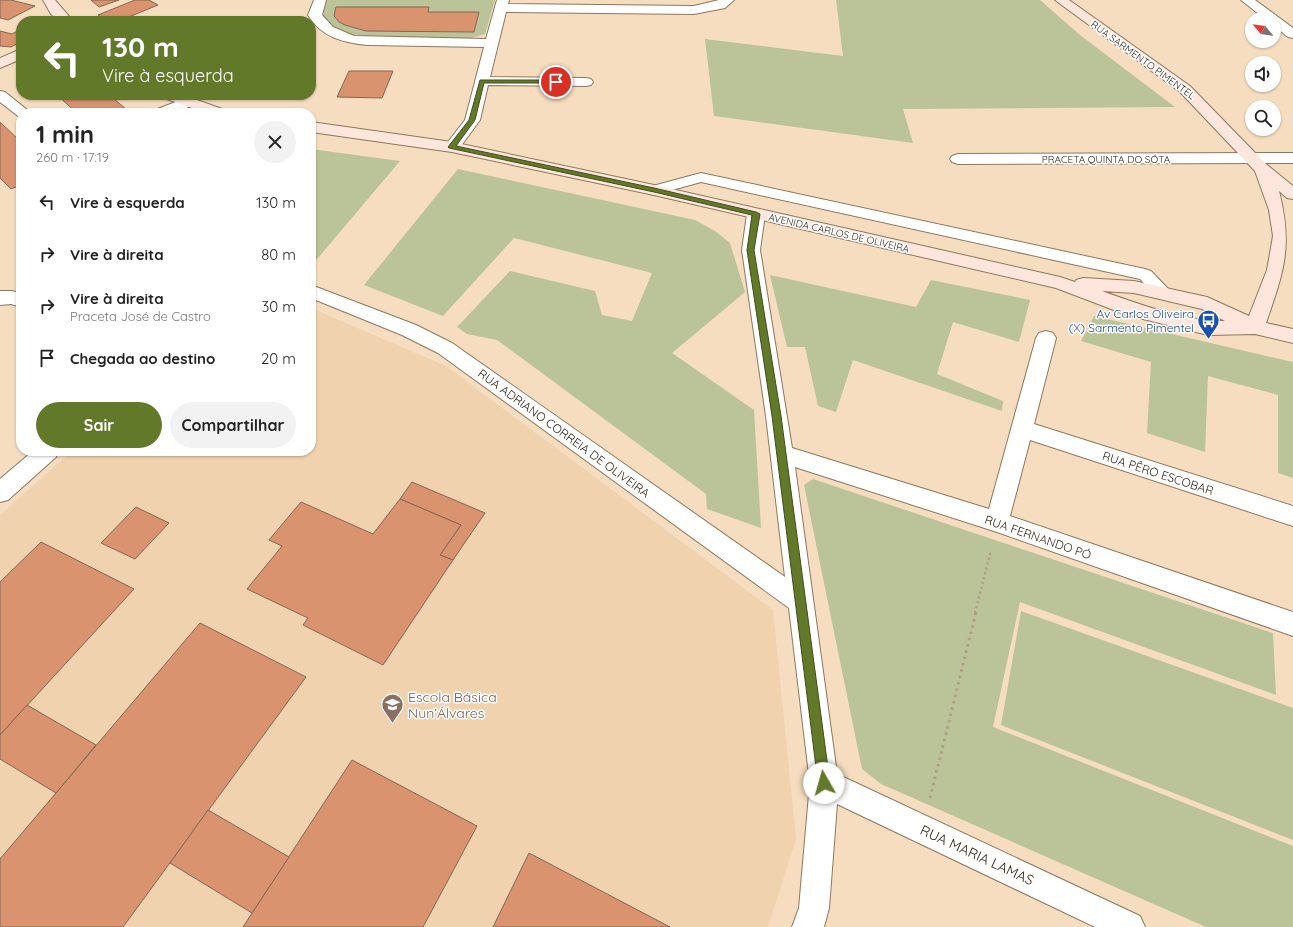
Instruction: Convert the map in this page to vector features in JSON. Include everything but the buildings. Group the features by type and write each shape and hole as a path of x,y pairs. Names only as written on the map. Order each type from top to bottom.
{"main road":[{"path":"49,0 61,16"},
{"name":"RUA SARMENTO PIMENTEL","path":"1061,0 1186,89 1257,163 1293,194"},
{"path":"2,62 16,55"},
{"path":"181,100 205,108"},
{"name":"AVENIDA CARLOS DE OLIVEIRA","path":"316,129 452,147 654,190 1060,282 1134,310 1208,328 1254,327"},
{"path":"1254,327 1280,256 1282,236 1279,214 1257,163"},
{"name":"AVENIDA CARLOS DE OLIVEIRA","path":"1060,282 1134,287 1207,304 1254,327 1293,336"}],"street":[{"path":"316,16 320,0"},
{"path":"452,147 472,120 502,4 694,10 720,5 728,0"},
{"path":"1247,0 1263,12"},
{"path":"316,17 319,22 328,30 342,37 368,41 492,43"},
{"path":"1281,25 1293,34"},
{"path":"482,81 586,82"},
{"path":"0,95 17,108"},
{"path":"172,108 186,102"},
{"name":"PRACETA QUINTA DO SÓTA","path":"958,159 1257,163 1293,158"},
{"path":"756,214 751,250 782,454 824,783 814,908 808,927"},
{"name":"RUA ADRIANO CORREIA DE OLIVEIRA","path":"316,293 409,330 445,348 801,602"},
{"path":"0,298 11,297 16,298"},
{"path":"997,522 1046,338"},
{"name":"RUA PÊRO ESCOBAR","path":"1023,429 1293,516"},
{"name":"RUA FERNANDO PÓ","path":"782,454 997,522 1293,624"},
{"path":"0,493 42,456"},
{"name":"RUA MARIA LAMAS","path":"824,783 1129,927"}],"lane":[{"path":"654,190 701,176 1145,275 1166,295"},
{"path":"883,243 890,218"}],"path":[{"path":"923,830 997,522"}],"shaded area":[{"name":"Escola Básica Nun’Álvares","path":"316,310 446,366 773,610 796,839 768,927 0,927 0,515 66,456 316,456"}],"green space":[{"path":"326,0 495,0 485,34 468,39 365,37 344,33 331,25 323,17"},
{"path":"836,0 1040,0 1080,35 1175,107 903,109 913,143 714,116 705,39 843,56"},
{"path":"316,150 400,161 316,260"},
{"path":"458,169 695,220 715,231 730,243 745,292 672,353 754,410 761,528 707,509 706,494 497,340 467,334 457,327 510,271 595,291 602,315 632,321 652,273 514,238 443,316 364,285"},
{"path":"770,275 916,307 931,280 1030,300 1019,342 953,322 937,374 1003,401 1002,411 853,360 836,412 818,406 805,347 787,347"},
{"path":"1094,316 1293,362 1293,478 1278,473 1278,395 1208,376 1205,452 1147,433 1151,362 1081,341"},
{"path":"813,479 1273,633 1276,695 1020,602 993,727 1293,846 1293,927 1206,927 881,784 862,769 804,485"},
{"path":"1021,611 1293,708 1293,840 1001,725"}],"place":[{"name":"Av Carlos Oliveira (X) Sarmento Pimentel","path":"1209,340"},
{"name":"Escola Básica Nun’Álvares","path":"392,724"}],"route":[{"path":"556,82 482,81 472,120 452,147 654,190 756,214 751,250 777,416 824,783"}]}
